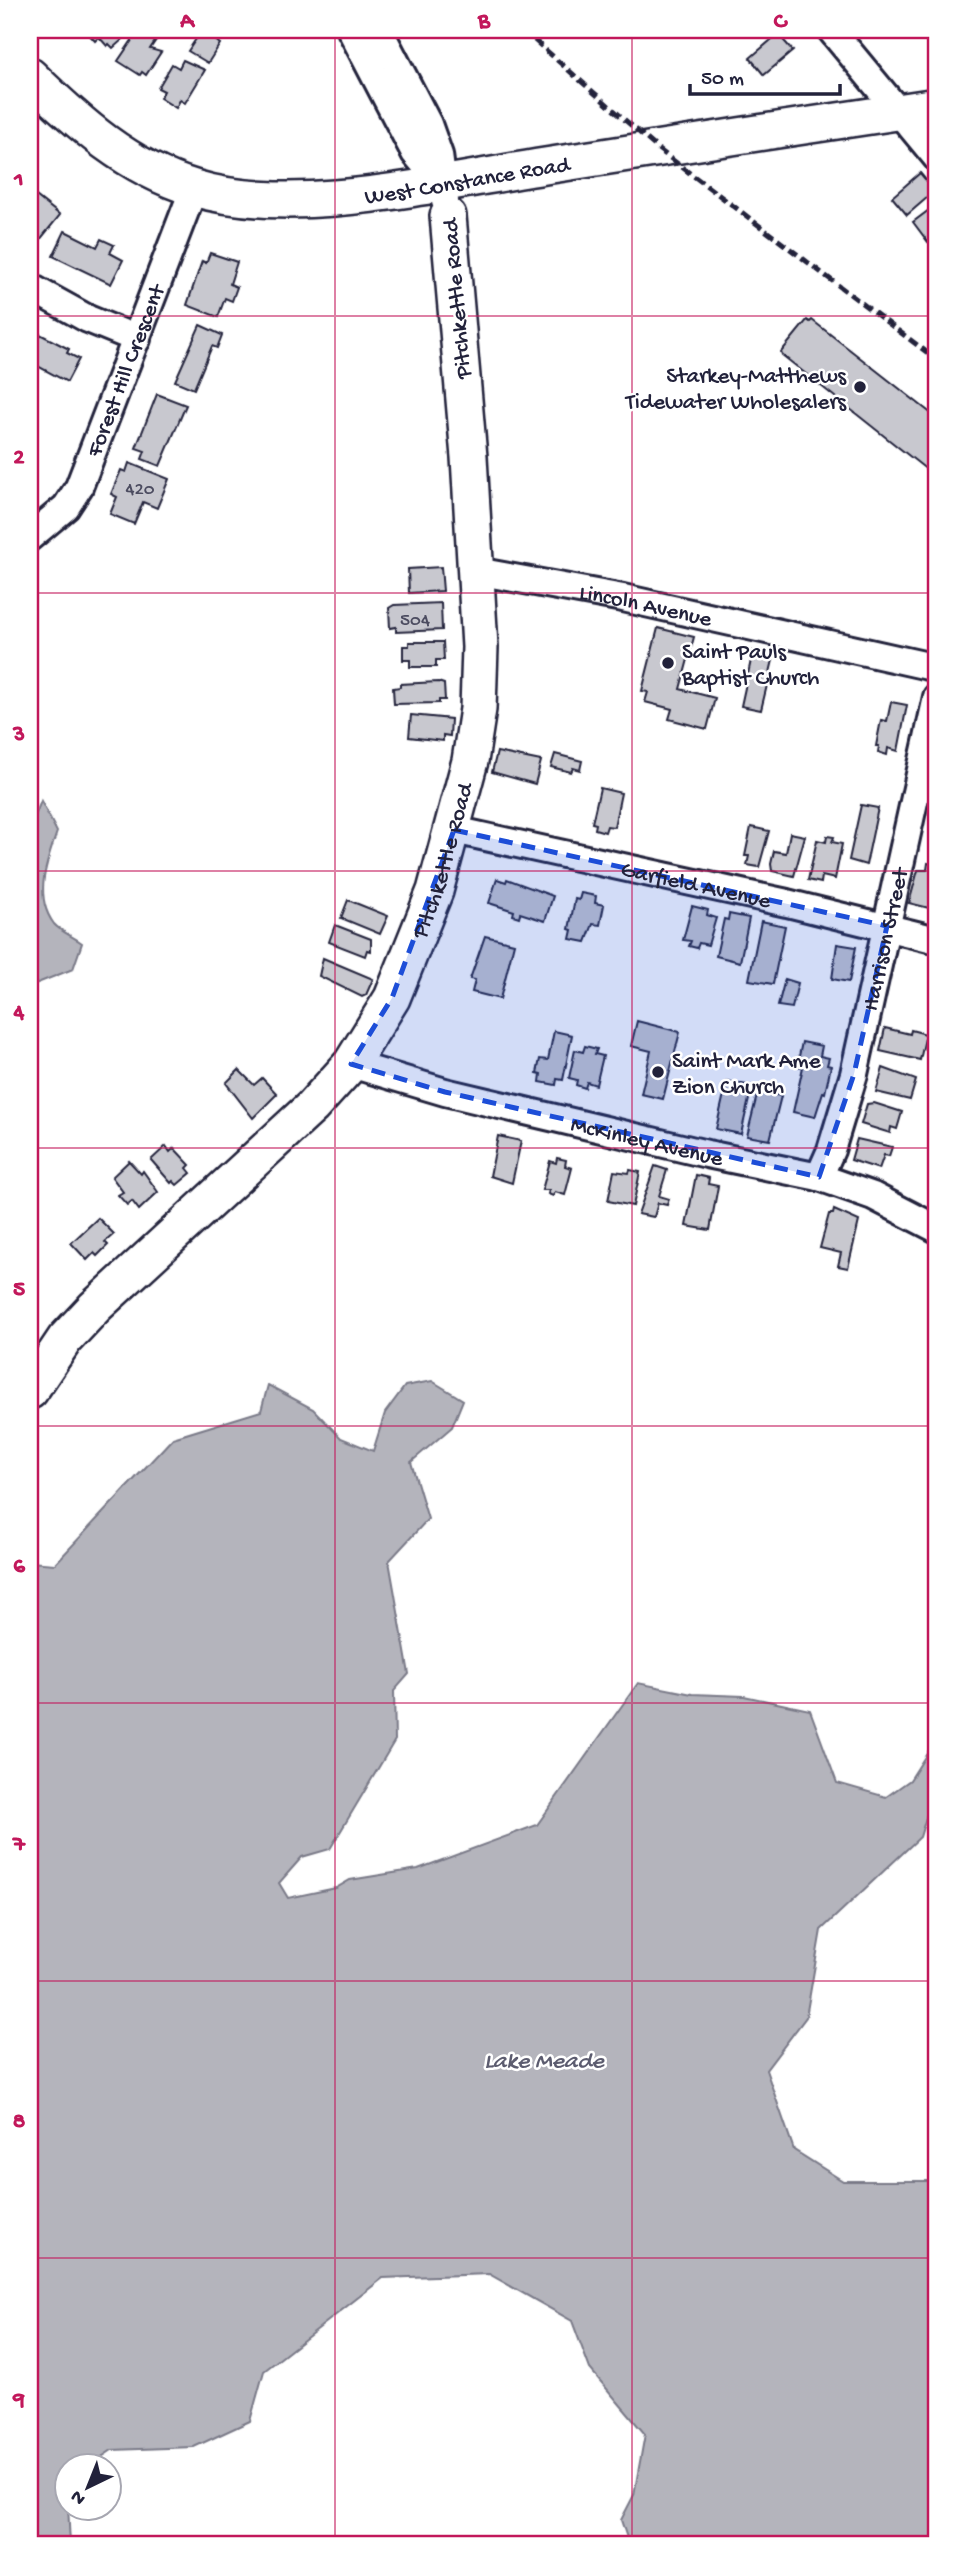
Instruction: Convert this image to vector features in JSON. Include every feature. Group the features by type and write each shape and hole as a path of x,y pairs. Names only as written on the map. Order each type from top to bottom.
{"main road":[{"name":"West Constance Road","path":"30,76 92,134 163,176 194,188 262,200 444,199 937,106"},
{"name":"Pitchkettle Road","path":"30,1391 65,1339 95,1307 313,1107 351,1064 392,998 435,891 454,830 470,761 478,709 480,647 476,571 444,199"}],"street":[{"path":"351,30 415,153 444,199"},
{"path":"379,30 428,124 439,155 444,199"},
{"path":"831,30 937,158"},
{"name":"Forest Hill Crescent","path":"30,537 66,508 79,487 194,188"},
{"path":"30,287 88,319 137,339"},
{"name":"Lincoln Avenue","path":"476,571 637,601 937,668"},
{"name":"Harrison Street","path":"819,1177 831,1150 854,1074 937,697"},
{"name":"Garfield Avenue","path":"454,830 887,926 937,940"},
{"name":"McKinley Avenue","path":"351,1064 445,1092 707,1154 819,1177 873,1196 937,1229"}],"highlighted area":[{"path":"454,830 887,926 854,1074 819,1177 445,1092 351,1064 392,998"}],"water":[{"path":"41,801 57,832 44,878 44,902 54,924 82,943 73,969 30,986 30,828"},
{"name":"Lake Meade","path":"432,1381 463,1400 452,1427 411,1462 428,1519 389,1561 409,1674 394,1691 395,1740 330,1849 302,1857 279,1883 288,1898 336,1888 350,1880 418,1869 537,1825 638,1683 692,1694 744,1696 810,1710 837,1783 886,1797 910,1780 935,1741 935,1788 920,1837 821,1930 806,2017 766,2070 794,2150 843,2181 937,2181 937,2544 629,2544 621,2520 634,2495 645,2434 590,2369 572,2321 489,2274 383,2278 264,2371 250,2421 194,2447 52,2452 52,2522 69,2522 70,2544 30,2544 30,1562 55,1564 173,1438 261,1411 268,1385 313,1409 341,1438 373,1451 385,1413 405,1386"}],"building":[{"path":"85,30 121,30 118,35 122,40 113,48 109,44 107,46 99,37 95,41"},
{"path":"139,30 147,30 158,37 150,49 161,52 146,75 142,72 140,75 118,61"},
{"path":"197,30 204,30 220,44 208,63 188,51 200,33"},
{"path":"778,34 793,51 764,75 750,58"},
{"path":"183,60 205,70 185,103 180,100 176,108 160,98 164,91 158,88 172,64 179,68"},
{"path":"920,173 935,191 907,215 892,197"},
{"path":"30,184 34,188 31,192 60,215 39,241 30,233"},
{"path":"937,204 937,235 928,242 913,222"},
{"path":"65,231 97,247 101,239 114,245 110,253 123,260 111,284 53,256"},
{"path":"210,253 237,262 230,284 237,287 232,301 225,298 218,317 187,305 202,261 206,263"},
{"name":"Starkey-Matthews Tidewater Wholesalers","path":"807,320 812,320 937,418 937,478 782,355 781,352"},
{"path":"200,325 222,335 217,348 212,346 194,389 175,381"},
{"path":"30,329 69,349 67,353 79,359 67,382 30,362"},
{"path":"157,394 186,405 160,466 142,459 145,451 136,448"},
{"path":"129,463 169,479 157,508 143,502 134,524 110,514 117,497 111,494 121,470 126,472"},
{"path":"441,567 443,591 409,593 408,569"},
{"path":"441,603 442,630 396,632 396,627 390,628 389,608 394,605"},
{"name":"Saint Pauls Baptist Church","path":"658,628 694,637 680,689 715,698 707,729 669,719 672,709 645,702 648,692 642,691"},
{"path":"409,642 443,642 444,660 436,660 436,667 410,667 410,660 403,660 403,646 409,646"},
{"path":"753,651 774,656 761,710 741,706"},
{"path":"400,684 444,684 445,700 439,700 439,703 394,704 393,688 400,687"},
{"path":"891,702 907,705 898,751 888,748 887,755 878,752 879,746 876,746 881,720 887,721"},
{"path":"411,715 451,719 450,736 443,735 443,741 409,737"},
{"path":"497,752 541,761 535,784 492,772"},
{"path":"555,754 582,761 580,770 573,768 571,772 551,767"},
{"path":"600,788 621,793 614,827 607,826 605,832 595,829 596,824 592,823"},
{"path":"861,805 878,808 866,865 849,860"},
{"path":"751,827 769,831 759,867 747,865 749,856 745,856"},
{"path":"790,833 805,836 794,876 772,871 771,864 774,851 786,853"},
{"path":"827,836 834,837 832,842 842,844 835,879 822,876 821,883 808,880 817,840 826,842"},
{"path":"928,863 937,865 932,893 937,894 937,910 909,903 918,870 927,870"},
{"path":"497,879 506,882 507,879 553,896 545,921 520,913 519,917 513,915 514,911 489,903"},
{"path":"581,893 596,896 595,903 604,905 600,925 593,924 586,942 570,939 572,930 569,929 575,899 579,900"},
{"path":"348,900 388,916 380,934 341,918"},
{"path":"692,906 708,910 707,915 716,918 708,945 699,943 697,948 689,946 691,941 683,940"},
{"path":"729,914 749,918 740,962 716,956 724,919 728,920"},
{"path":"761,921 785,926 773,984 749,980"},
{"path":"335,925 371,939 371,951 367,950 365,956 329,942"},
{"path":"485,936 514,943 500,999 472,992 475,980 470,979"},
{"path":"837,944 856,947 849,982 832,979"},
{"path":"323,958 373,979 366,995 362,997 319,976"},
{"path":"785,979 798,983 792,1008 778,1006"},
{"name":"Saint Mark Ame Zion Church","path":"637,1021 680,1032 663,1099 641,1094 651,1051 631,1046"},
{"path":"885,1028 910,1034 911,1030 926,1034 920,1060 880,1051"},
{"path":"554,1031 572,1035 563,1080 557,1079 556,1085 540,1082 541,1074 537,1073 540,1059 548,1060"},
{"path":"802,1042 822,1046 820,1056 829,1058 827,1065 831,1066 825,1093 823,1092 815,1117 793,1112 803,1067 797,1066"},
{"path":"585,1046 597,1049 595,1054 603,1056 596,1085 587,1082 585,1088 576,1085 577,1080 569,1078 575,1050 583,1052"},
{"path":"883,1068 916,1080 910,1100 876,1092"},
{"path":"239,1070 254,1085 262,1078 277,1094 253,1118 226,1083"},
{"path":"727,1081 752,1086 741,1134 716,1129"},
{"path":"758,1091 781,1096 770,1140 747,1136"},
{"path":"874,1103 902,1112 897,1129 891,1127 890,1133 861,1124 867,1104"},
{"path":"498,1136 521,1141 512,1183 490,1176"},
{"path":"857,1139 892,1147 889,1156 884,1155 879,1169 851,1160"},
{"path":"166,1146 170,1152 174,1148 190,1165 187,1168 191,1173 177,1185 173,1181 171,1183 151,1160"},
{"path":"557,1158 566,1160 565,1166 572,1168 565,1195 555,1192 553,1196 548,1194 549,1190 542,1190 550,1161 556,1163"},
{"path":"129,1161 141,1174 143,1171 158,1192 139,1210 132,1201 127,1205 118,1195 123,1192 112,1177"},
{"path":"655,1166 667,1170 659,1196 669,1199 667,1205 658,1203 654,1217 638,1214"},
{"path":"630,1170 640,1172 633,1206 608,1201 614,1171 629,1173"},
{"path":"696,1175 709,1178 708,1184 718,1186 710,1230 686,1226"},
{"path":"834,1210 859,1221 848,1268 838,1266 841,1253 820,1248 829,1214 833,1214"},
{"path":"98,1218 114,1234 105,1242 108,1245 97,1256 94,1253 87,1260 71,1243"}],"railway":[{"path":"523,30 658,149 937,360"}],"place":[{"name":"Starkey-Matthews Tidewater Wholesalers","path":"860,387"},
{"name":"Saint Pauls Baptist Church","path":"668,663"},
{"name":"Saint Mark Ame Zion Church","path":"658,1072"}]}
